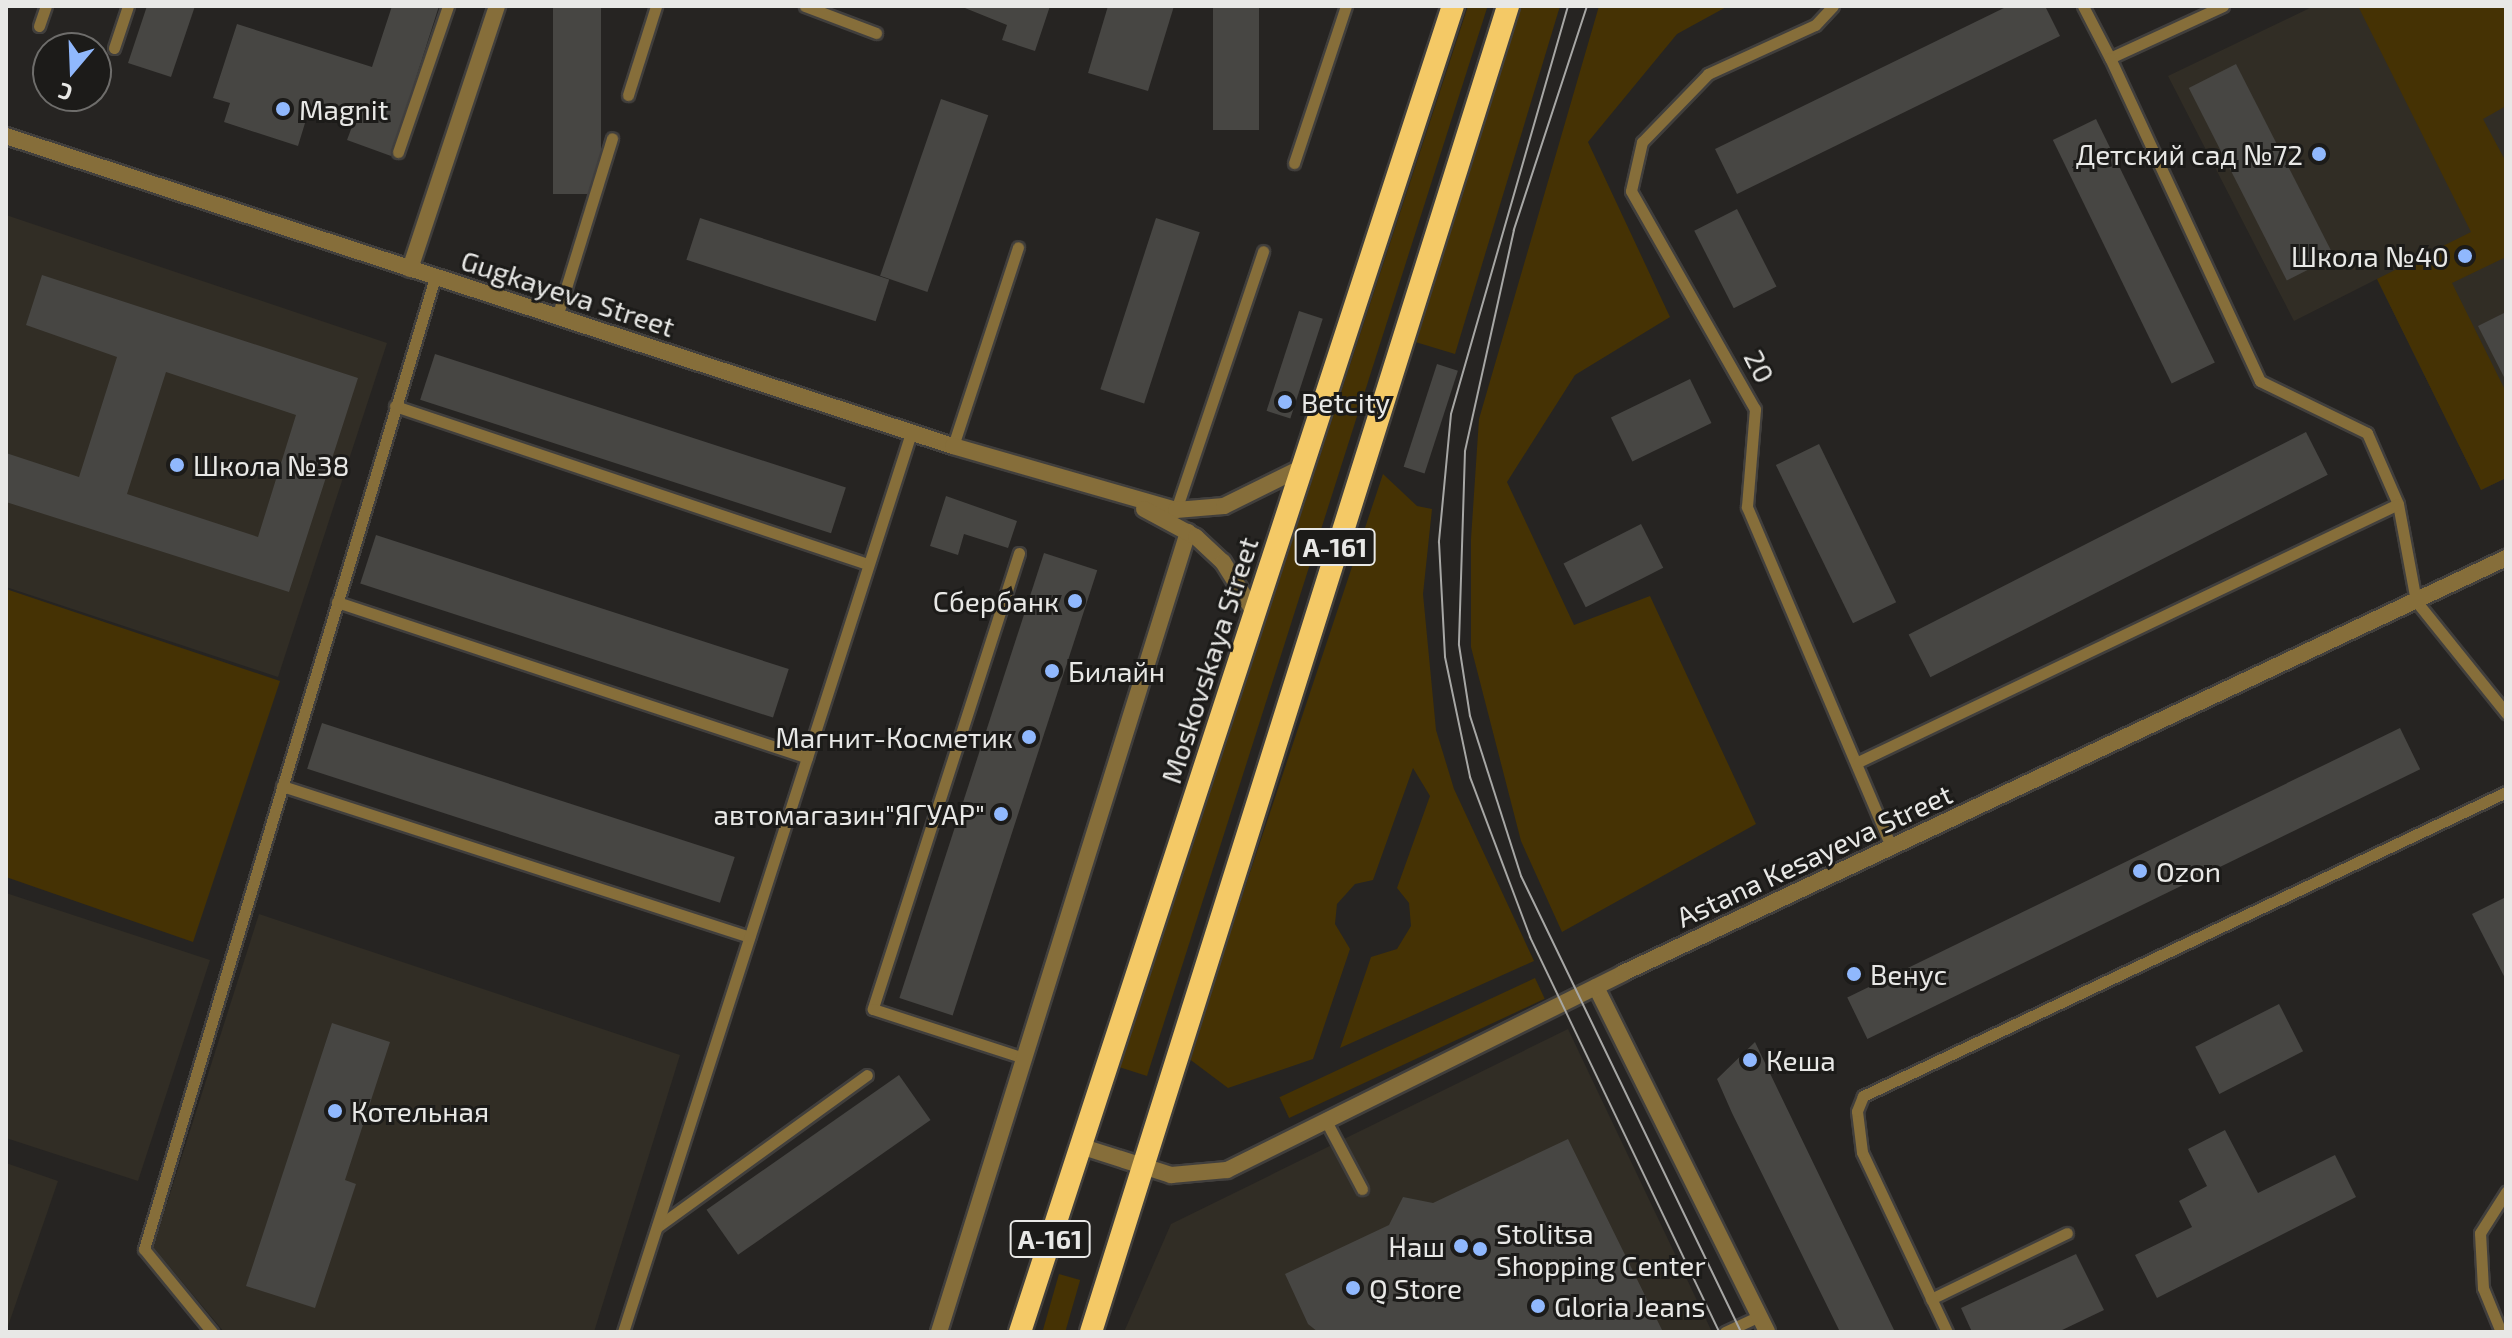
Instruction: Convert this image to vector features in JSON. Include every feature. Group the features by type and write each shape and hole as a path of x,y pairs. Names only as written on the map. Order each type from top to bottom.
{"highway":[{"name":"Moskovskaya Street","path":"1020,1332 1453,6"},
{"name":"А-161","path":"1091,1332 1141,1164 1508,6"}],"street":[{"path":"410,269 497,6"},
{"name":"Gugkayeva Street","path":"6,136 911,433 1176,510 1224,506 1301,468"},
{"name":"Gugkayeva Street","path":"1116,494 1188,532 1223,562 1256,615"},
{"path":"939,1332 1188,532"},
{"name":"Astana Kesayeva Street","path":"1080,1146 1171,1175 1227,1170 1596,987 2506,558"},
{"path":"1596,987 1764,1324"}],"lane":[{"path":"39,26 46,6"},
{"path":"114,48 128,6"},
{"path":"398,152 448,6"},
{"path":"628,95 656,6"},
{"path":"805,6 876,33"},
{"path":"1294,163 1346,6"},
{"name":"20","path":"1833,6 1815,25 1708,74 1642,142 1631,191 1755,409 1747,507 1858,762 1891,847"},
{"path":"2083,6 2260,381 2367,433 2398,504 2416,601 2506,713"},
{"path":"2110,58 2223,6"},
{"path":"557,317 612,138"},
{"path":"953,446 1018,247"},
{"path":"1176,510 1263,251"},
{"path":"212,1332 144,1249 435,277"},
{"path":"395,406 868,564"},
{"path":"623,1332 911,433"},
{"path":"1858,762 2398,504"},
{"path":"1019,553 873,1009 1024,1058"},
{"path":"337,602 807,757"},
{"path":"282,786 749,937"},
{"path":"1947,1332 1862,1152 1857,1111 1863,1096 2506,792"},
{"path":"656,1228 867,1075"},
{"path":"1326,1121 1362,1189"},
{"path":"2501,1332 2483,1288 2480,1233 2506,1192"},
{"path":"1931,1299 2067,1233"},
{"path":"1725,1332 1764,1324"}],"shaded area":[{"path":"1468,6 1487,8 1147,1076 1119,1067"},
{"path":"1519,6 1560,6 1455,354 1412,341"},
{"path":"1599,6 1728,6 1677,34 1588,142 1670,317 1575,375 1507,482 1574,625 1650,596 1756,824 1562,932 1521,841 1471,647 1471,539 1479,419"},
{"path":"2314,6 2506,6 2506,478 2481,490 2377,279 2294,321 2168,76"},
{"name":"Школа №40","path":"2358,6 2506,6 2506,106 2483,119 2506,162 2506,257 2452,283 2506,392 2506,478 2481,490 2377,279 2471,232"},
{"name":"Школа №38","path":"6,215 387,343 278,677 6,587"},
{"path":"1383,474 1417,506 1432,509 1423,594 1436,730 1454,789 1534,961 1340,1048 1371,957 1397,949 1411,926 1409,903 1397,888 1430,796 1413,768 1373,880 1355,884 1337,904 1335,924 1350,949 1313,1059 1228,1088 1188,1058"},
{"path":"6,589 280,681 193,942 6,877"},
{"path":"6,893 210,960 138,1181 6,1138"},
{"path":"259,914 680,1055 594,1332 224,1332 153,1247"},
{"path":"1535,978 1545,999 1289,1118 1279,1097"},
{"path":"1568,1029 1712,1332 1124,1332 1171,1224"},
{"path":"6,1163 58,1181 6,1332"},
{"path":"1059,1274 1080,1280 1065,1332 1042,1332"}],"building":[{"path":"147,6 195,6 171,77 128,63"},
{"path":"392,6 439,6 391,156 347,140 353,124 309,110 298,146 224,122 230,103 213,98 237,24 372,67"},
{"path":"553,6 601,6 601,194 553,194"},
{"path":"960,6 1050,6 1035,51 1002,40 1007,25"},
{"path":"1108,6 1174,6 1148,91 1088,73"},
{"path":"1213,6 1259,6 1259,130 1213,130"},
{"path":"2008,6 2045,6 2060,36 1737,194 1715,149"},
{"path":"2236,64 2334,256 2287,281 2189,88"},
{"path":"941,99 988,115 927,292 880,276"},
{"path":"2096,119 2215,363 2172,384 2053,140"},
{"path":"1737,209 1776,287 1734,308 1694,231"},
{"path":"700,218 889,279 876,321 686,260"},
{"path":"1156,218 1200,232 1144,403 1100,389"},
{"path":"42,275 358,378 289,592 6,502 6,453 79,477 117,357 26,325","holes":["166,372 296,415 258,537 127,494"]},
{"path":"1299,311 1323,319 1290,419 1267,411"},
{"path":"2506,312 2506,381 2478,326"},
{"path":"435,354 846,487 831,533 420,400"},
{"path":"1437,364 1458,371 1425,474 1404,467"},
{"path":"1690,379 1711,423 1632,462 1611,418"},
{"path":"2306,432 2328,475 1930,677 1909,634"},
{"path":"1819,444 1896,602 1853,623 1776,465"},
{"path":"946,496 1017,521 1008,548 964,534 958,555 930,546"},
{"path":"1641,524 1663,568 1586,607 1563,563"},
{"path":"376,535 789,669 773,718 360,584"},
{"path":"1044,553 1097,570 953,1015 899,998"},
{"path":"322,723 735,857 720,903 307,769"},
{"path":"2400,728 2420,769 1867,1039 1847,998"},
{"path":"2506,897 2506,980 2472,914"},
{"path":"2279,1004 2303,1051 2219,1094 2195,1047"},
{"name":"Котельная","path":"332,1023 390,1042 345,1180 356,1184 315,1308 246,1286"},
{"path":"1755,1042 1895,1332 1840,1332 1732,1113 1717,1079"},
{"path":"899,1075 931,1120 738,1255 706,1210"},
{"path":"2225,1130 2258,1193 2335,1155 2356,1197 2157,1298 2135,1255 2192,1227 2179,1201 2207,1186 2188,1149"},
{"name":"Stolitsa Shopping Center","path":"1568,1139 1663,1332 1318,1332 1308,1324 1285,1274 1389,1225 1403,1197 1433,1203"},
{"path":"2076,1254 2104,1310 2058,1332 1972,1332 1961,1308"}],"tram line":[{"path":"1568,6 1451,414 1439,542 1445,657 1470,777 1530,937 1719,1332"},
{"path":"1587,6 1514,230 1465,451 1459,645 1470,716 1521,876 1741,1332"}],"place":[{"name":"Magnit","path":"283,109"},
{"name":"Детский сад №72","path":"2319,154"},
{"name":"Школа №40","path":"2465,256"},
{"name":"Betcity","path":"1285,402"},
{"name":"Школа №38","path":"177,465"},
{"name":"Сбербанк","path":"1075,601"},
{"name":"Билайн","path":"1052,671"},
{"name":"Магнит-Косметик","path":"1029,737"},
{"name":"автомагазин\"ЯГУАР\"","path":"1001,814"},
{"name":"Ozon","path":"2140,871"},
{"name":"Венус","path":"1854,974"},
{"name":"Кеша","path":"1750,1060"},
{"name":"Котельная","path":"335,1111"},
{"name":"Наш","path":"1461,1246"},
{"name":"Stolitsa Shopping Center","path":"1480,1249"},
{"name":"Q Store","path":"1353,1288"},
{"name":"Gloria Jeans","path":"1538,1306"}]}
